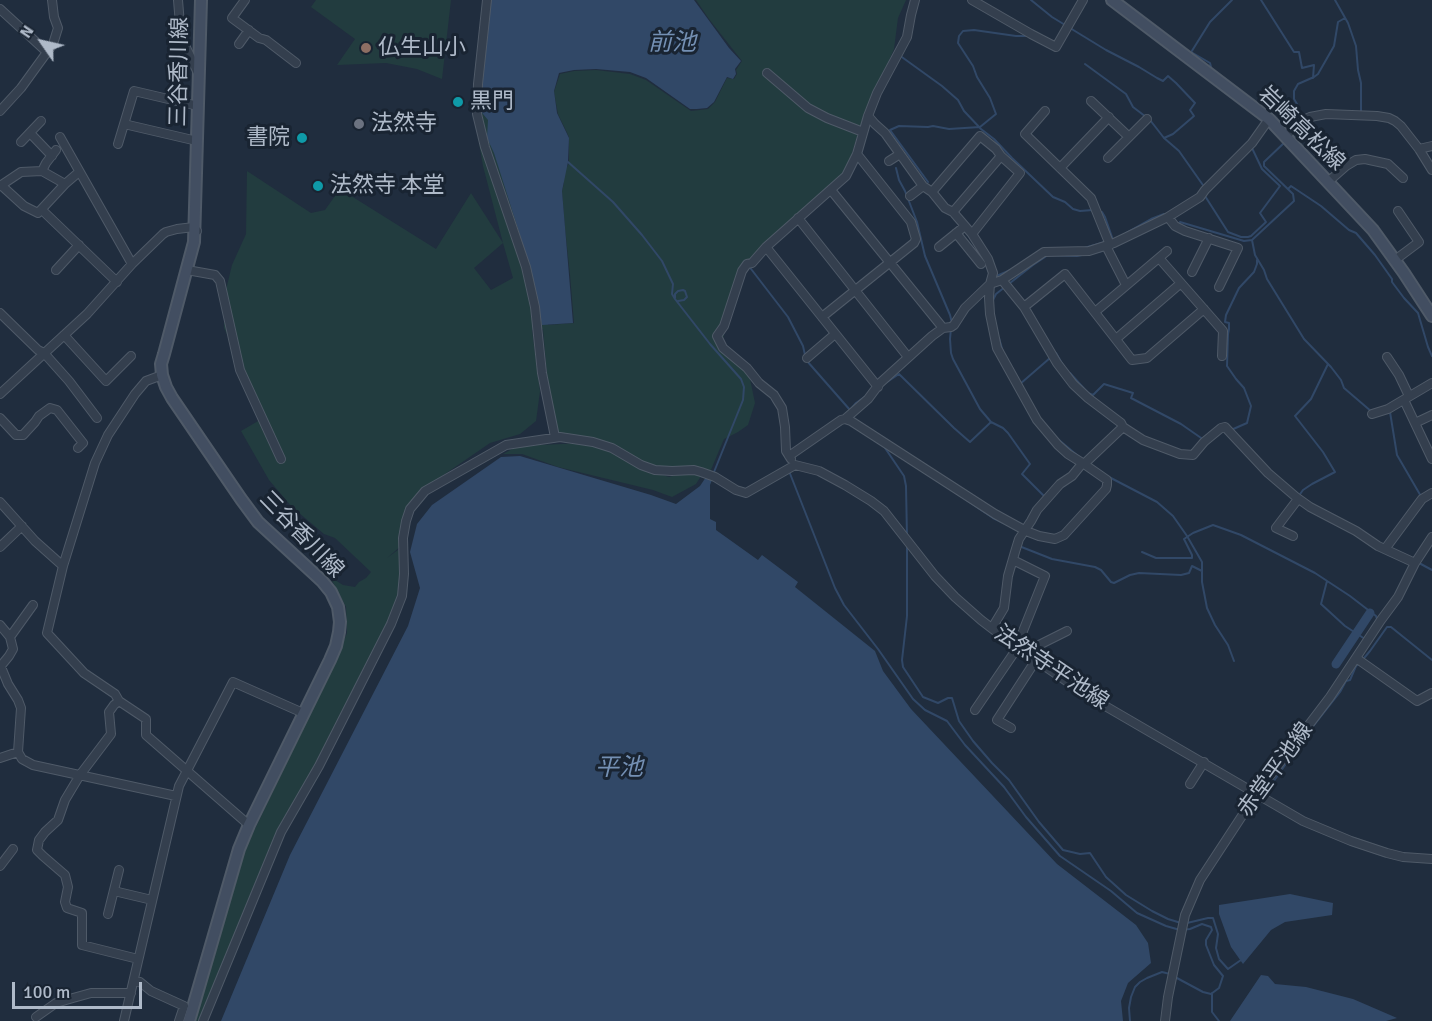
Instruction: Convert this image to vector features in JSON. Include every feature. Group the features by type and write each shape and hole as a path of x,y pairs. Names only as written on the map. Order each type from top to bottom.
{"main road":[{"name":"三谷香川線","path":"189,1021 233,866 249,825 336,645 339,632 338,607 331,592 258,522 172,398 162,375 161,364 196,229 201,0"},
{"name":"岩崎高松線","path":"1112,0 1269,119 1329,181 1372,230 1432,316"}],"street":[{"path":"0,111 21,88 53,45 58,28 52,0"},
{"path":"178,0 181,37 199,74"},
{"path":"245,0 232,18 296,63"},
{"path":"488,0 478,84 477,114 485,147 526,267 535,307 542,373 555,437"},
{"path":"203,1021 281,832 320,766 391,624 402,596 403,538 406,521 410,509 425,491 506,445 555,437 573,438 612,448 641,465 655,470 694,470 705,473 746,493 795,465 786,451 782,408 774,395 723,348 717,336 726,321 742,272 747,264 752,263 766,247 846,176 878,93 904,46 915,0"},
{"path":"972,0 1056,47 1083,0"},
{"path":"0,9 48,53"},
{"path":"239,44 249,30"},
{"path":"767,73 808,108 863,132"},
{"path":"118,144 134,91 198,106"},
{"path":"1092,101 1129,136"},
{"path":"1045,111 1025,134 1090,198 1126,285"},
{"path":"1286,136 1301,121 1310,117 1326,114 1377,116 1395,121 1401,126 1432,170"},
{"path":"845,419 995,514 1039,536 1058,538 1064,536 1106,489 1107,480 1054,442 1037,420 997,348 990,314 990,284 993,273 972,234 953,212 945,208 932,192 923,186 885,133 868,116"},
{"path":"1060,168 1109,117"},
{"path":"1108,158 1147,119"},
{"path":"789,456 845,419 868,399 880,383 932,336 943,328 954,325 965,308 990,284 1002,280 1047,251 1089,251 1108,245 1168,217 1200,197 1252,143 1269,119"},
{"path":"21,142 41,121"},
{"path":"124,124 197,141"},
{"path":"30,134 54,153 42,171"},
{"path":"932,192 980,136 1020,172 972,234"},
{"path":"60,137 132,264"},
{"path":"1419,149 1432,146"},
{"path":"822,317 914,243 916,238 911,222 856,154"},
{"path":"890,161 900,154"},
{"path":"953,212 1001,156"},
{"path":"1329,181 1346,166 1356,160 1365,159 1388,164 1403,178"},
{"path":"65,184 42,171 21,172 1,186 24,206 38,213 79,172"},
{"path":"910,196 923,186"},
{"path":"831,190 943,328"},
{"path":"42,210 117,282"},
{"path":"1395,261 1419,242 1398,211"},
{"path":"1168,217 1175,226 1185,231 1238,248 1219,287"},
{"path":"798,218 908,357"},
{"path":"939,247 965,226"},
{"path":"0,394 87,314 132,264 166,232 196,229"},
{"path":"956,233 981,264"},
{"path":"1192,272 1209,238"},
{"path":"56,270 79,245"},
{"path":"766,247 878,387"},
{"path":"1095,312 1167,251"},
{"path":"1159,258 1223,331 1222,356"},
{"path":"187,270 214,275 220,281 240,370 281,459"},
{"path":"1024,307 1065,274 1132,360 1147,358 1204,309"},
{"path":"1002,280 1024,307 1073,384 1123,427 1143,440 1180,454 1192,455 1204,442 1225,427 1268,473 1298,499 1385,549 1415,563"},
{"path":"1116,339 1181,283"},
{"path":"0,313 38,350 44,353 97,418"},
{"path":"807,358 835,334"},
{"path":"64,335 105,381 131,356"},
{"path":"1387,357 1399,375 1415,423 1432,459"},
{"path":"162,375 146,381 135,394 108,435 95,463 63,566 47,633 84,673 146,719 146,735 249,825"},
{"path":"1372,414 1388,409 1432,383"},
{"path":"2,424 16,435 23,435 39,416 50,408 57,410 83,443 78,448"},
{"path":"1415,423 1432,415"},
{"path":"992,628 1004,608 1008,576 1019,539 1037,510 1059,484 1072,476 1123,427"},
{"name":"法然寺平池線","path":"795,465 814,469 838,481 884,511 943,586 968,609 1020,649 1088,696 1303,820 1351,841 1387,853 1402,857 1432,859"},
{"path":"1385,549 1422,499 1432,493"},
{"path":"1293,536 1276,528 1298,499"},
{"path":"1,505 35,541 63,566"},
{"path":"0,547 22,526"},
{"name":"赤堂平池線","path":"1165,1021 1185,915 1200,880 1257,794 1330,697 1398,597 1415,563 1432,537"},
{"path":"975,710 1020,649 1045,576 1013,560"},
{"path":"1026,577 1030,569"},
{"path":"1025,600 1034,603"},
{"path":"10,637 33,605"},
{"path":"0,625 10,637 13,650 0,667 21,708 18,752 22,759 33,765 176,796"},
{"path":"1020,649 1067,631"},
{"path":"1356,658 1417,701 1432,693"},
{"path":"1011,728 998,720 1016,699 1036,660"},
{"path":"124,1021 179,786 233,682 303,713"},
{"path":"119,701 109,712 111,734 64,800 58,820 39,840 37,850 65,875 68,887 66,908 82,913 82,945 138,958"},
{"path":"0,758 18,752"},
{"path":"1190,784 1204,762"},
{"path":"0,866 14,849"},
{"path":"108,914 118,870"},
{"path":"114,891 152,900"},
{"path":"134,981 184,1006 179,1021"},
{"path":"36,1017 56,1003 91,993 131,993"},
{"path":"48,1009 48,1021"}],"green space":[{"path":"316,0 451,0 442,79 417,69 386,63 337,65 355,39 311,7"},
{"path":"696,0 906,0 898,18 894,49 858,133 846,173 778,230 744,266 722,342 749,374 755,403 748,425 724,439 710,472 695,467 657,467 622,452 613,445 592,438 549,431 549,399 543,329 532,330 540,391 536,421 520,434 490,443 442,476 415,499 401,546 387,558 402,547 401,596 390,623 318,765 282,827 200,1021 194,1021 240,860 347,633 346,607 330,577 343,585 355,587 371,572 335,538 324,534 292,507 269,480 241,431 265,417 224,328 224,298 232,265 246,234 247,171 311,213 325,210 340,189 436,249 471,193 503,243 483,166 474,114 490,38 506,150 567,167 569,137 558,114 554,92 560,74 596,70 630,74 646,80 691,111 708,109 715,102 727,78 734,79 737,74 736,70 742,61","holes":["545,179 564,183 562,191 574,323 548,325","503,243 513,278 491,290 474,268"]},
{"path":"584,443 606,448 650,471 669,477 687,472 701,476 696,484 672,497 653,490 558,467 522,454 503,454 518,446"}],"water":[{"name":"前池","path":"491,0 694,0 741,61 735,69 736,74 733,79 727,77 714,102 707,108 697,109 690,109 646,78 630,72 596,69 559,73 554,91 557,113 569,138 568,162 562,191 573,323 542,325 530,267 494,153 487,138 488,120 478,108"},
{"name":"平池","path":"520,456 676,504 700,486 706,477 712,480 710,519 716,522 716,530 758,560 762,555 798,582 795,587 875,651 883,671 911,709 1057,864 1136,925 1148,943 1151,963 1128,983 1121,1001 1123,1021 221,1021 290,855 408,626 420,588 410,552 417,524 432,505 501,457"},
{"path":"1290,894 1333,903 1332,915 1285,922 1271,930 1243,964 1231,947 1219,914 1219,905"},
{"path":"1261,975 1268,976 1275,984 1306,987 1353,999 1397,1018 1386,1021 1230,1021"}],"waterway":[{"path":"1031,0 1052,17 1106,50 1163,81 1168,76 1176,83 1195,103 1190,110 1194,116 1173,134 1164,138"},
{"path":"1190,54 1210,22 1232,0"},
{"path":"1261,0 1294,52 1299,52 1302,68 1314,65 1313,78"},
{"path":"1335,0 1348,23 1356,46 1361,83 1361,114"},
{"path":"1299,120 1294,91 1298,84 1318,74 1334,46 1338,22 1345,18"},
{"path":"928,182 890,130 899,126 933,126 949,129 980,127 996,114 973,66 958,43 959,36 963,31 974,30 1030,36"},
{"path":"1191,52 1210,63 1212,71"},
{"path":"899,55 958,100 964,111 981,129 1053,197 1065,202 1073,209 1093,210"},
{"path":"1085,64 1126,94 1133,107 1150,120 1164,138 1179,151 1205,188"},
{"path":"1180,222 1244,241 1252,240 1294,201 1293,194 1264,166 1264,162 1285,142"},
{"path":"1205,196 1228,232 1248,237 1266,222 1260,213 1280,186 1262,169 1251,146"},
{"path":"568,162 613,202 642,235 662,261 673,284 672,294 675,299 741,379 744,387 743,400 714,472"},
{"path":"896,168 917,222 925,256 952,323"},
{"path":"1288,189 1291,186 1321,206 1349,230 1356,233 1375,255 1392,282 1418,313 1432,356"},
{"path":"1099,212 1102,212 1105,217 1113,240"},
{"path":"1126,233 1164,214"},
{"path":"1252,240 1255,255 1267,279 1304,339 1331,367 1344,388 1372,412"},
{"path":"1084,248 1105,242"},
{"path":"993,300 996,294 1048,255 1077,256 1102,251"},
{"path":"1231,430 1247,423 1251,406 1244,388 1227,366 1229,323 1225,322 1226,315 1239,288 1254,272 1257,260"},
{"path":"748,265 788,317 803,346 805,355"},
{"path":"994,277 1013,269"},
{"path":"675,298 678,291 685,291 687,297 678,301"},
{"path":"951,328 953,359 980,409 991,422"},
{"path":"999,338 1003,352"},
{"path":"1054,354 1056,353 1064,367"},
{"path":"1020,384 1050,358"},
{"path":"807,361 850,410 866,396"},
{"path":"1298,497 1303,490 1335,472 1323,452 1295,416 1311,399 1328,364"},
{"path":"1070,373 1088,393 1093,395 1104,384 1133,393 1131,398 1181,424 1204,440"},
{"path":"887,382 899,374 970,442 991,422 1003,428 1030,464 1022,474 1046,498"},
{"path":"1390,412 1397,455 1422,498"},
{"path":"1059,440 1078,456"},
{"path":"883,445 904,476 907,537"},
{"path":"789,471 835,588 844,605 913,699 925,710 947,721 1060,856 1111,891 1137,913 1180,930 1202,924 1211,927 1206,945 1214,965 1223,976 1219,988 1211,994 1175,977"},
{"path":"1109,477 1157,502 1173,516 1187,536 1202,562 1202,582 1207,608 1228,645 1234,661"},
{"path":"953,491 993,518 1010,526"},
{"path":"1070,534 1102,498"},
{"path":"1142,552 1156,558 1192,558 1184,539 1213,525 1241,535 1315,573 1376,616 1378,622"},
{"path":"907,546 907,616 902,660 903,667 923,697 938,703 952,698 959,721 973,741 1009,780 1039,822 1063,850 1080,854 1090,853 1106,877 1126,895 1152,911 1181,923"},
{"path":"1019,546 1052,559 1095,567 1114,583 1139,573 1181,575 1189,573 1192,566 1202,571"},
{"path":"1419,563 1432,570"},
{"path":"1327,581 1321,604 1345,626 1365,639"},
{"path":"1336,664 1370,613"},
{"path":"1271,785 1346,681 1350,680 1356,666 1387,627 1391,627 1432,660"},
{"path":"1187,923 1213,918 1218,934 1216,948 1219,959 1228,969 1241,960"},
{"path":"1130,1021 1129,1008 1135,987 1147,978 1162,972 1170,974"},
{"path":"1212,993 1212,1012 1219,1021"}],"place":[{"name":"仏生山小","path":"366,48"},
{"name":"黒門","path":"458,102"},
{"name":"法然寺","path":"359,124"},
{"name":"書院","path":"302,138"},
{"name":"法然寺 本堂","path":"318,186"}]}
